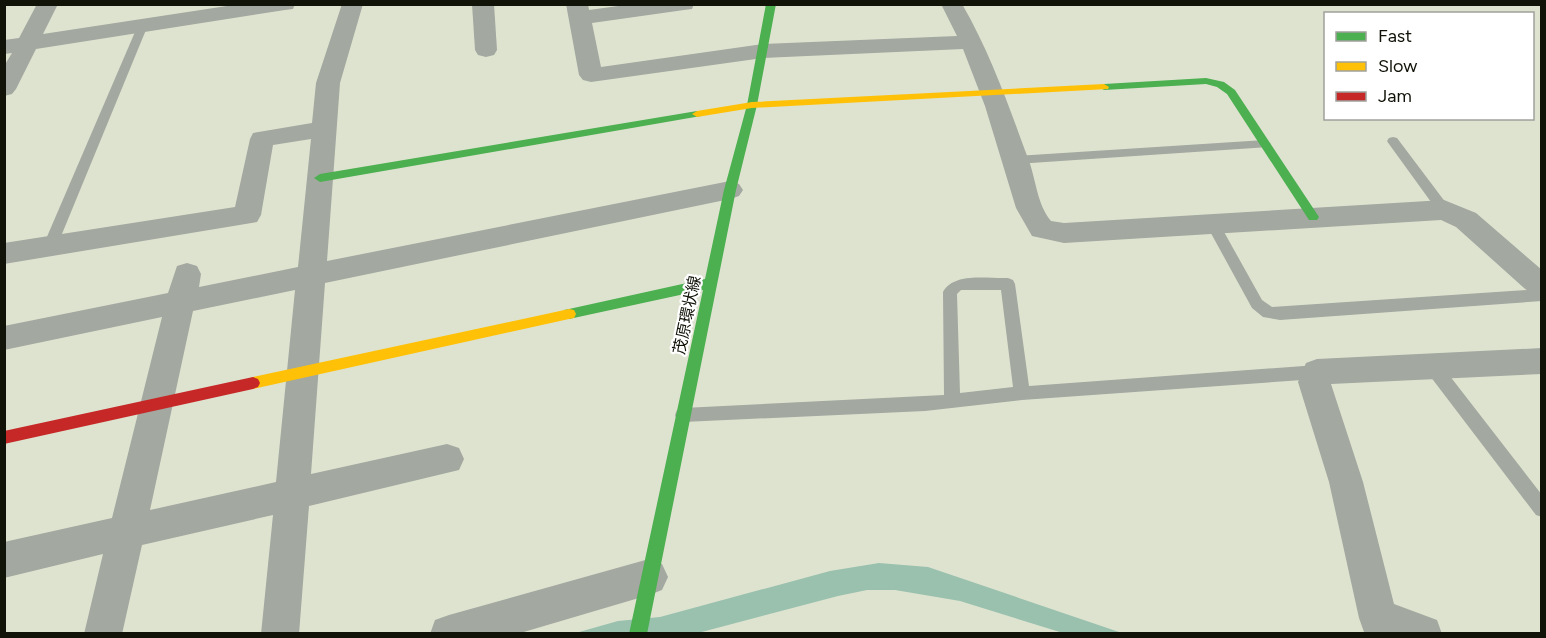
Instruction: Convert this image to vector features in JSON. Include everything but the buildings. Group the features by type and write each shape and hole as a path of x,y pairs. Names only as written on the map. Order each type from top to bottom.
{"street":[{"path":"4,89 15,44 48,4"},
{"path":"15,44 285,4"},
{"path":"280,633 328,83 353,4"},
{"path":"483,4 486,50"},
{"path":"684,4 579,11 591,75 763,51 970,42"},
{"name":"茂原環状線","path":"638,633 730,190 752,105 771,4"},
{"path":"951,4 962,22 993,94 1030,208 1042,229 1064,234 1444,210 1466,220 1542,287"},
{"path":"320,178 752,105 1206,81 1220,84 1231,92 1313,218"},
{"path":"4,254 247,215 262,140 324,129"},
{"path":"4,338 184,288 311,275 730,190"},
{"path":"4,438 711,283"},
{"path":"103,633 184,288"},
{"path":"1423,633 1378,618 1346,482 1314,382 1317,372 1542,361"},
{"path":"4,560 447,459"},
{"path":"449,633 649,577"}],"lane":[{"path":"50,246 143,25"},
{"path":"1393,141 1444,210"},
{"path":"1015,159 1265,144"},
{"path":"1214,226 1257,303 1268,313 1542,295"},
{"path":"952,401 950,292 958,285 1008,284 1022,393"},
{"path":"1432,367 1542,509"},
{"path":"683,415 952,401 1022,393 1317,372"}],"shaded area":[{"path":"879,563 928,567 1122,633 1063,633 960,601 895,590 867,590 698,633 572,634 618,621 660,617 830,571"}],"traffic: fast":[{"path":"638,634 730,190 752,105 771,4"},
{"path":"1104,87 1206,81 1220,84 1231,92 1313,217"},
{"path":"320,178 697,114"},
{"path":"569,314 711,283"}],"traffic: slow":[{"path":"697,114 752,105 1104,87"},
{"path":"253,383 569,314"}],"traffic: jam":[{"path":"4,438 253,383"}]}
